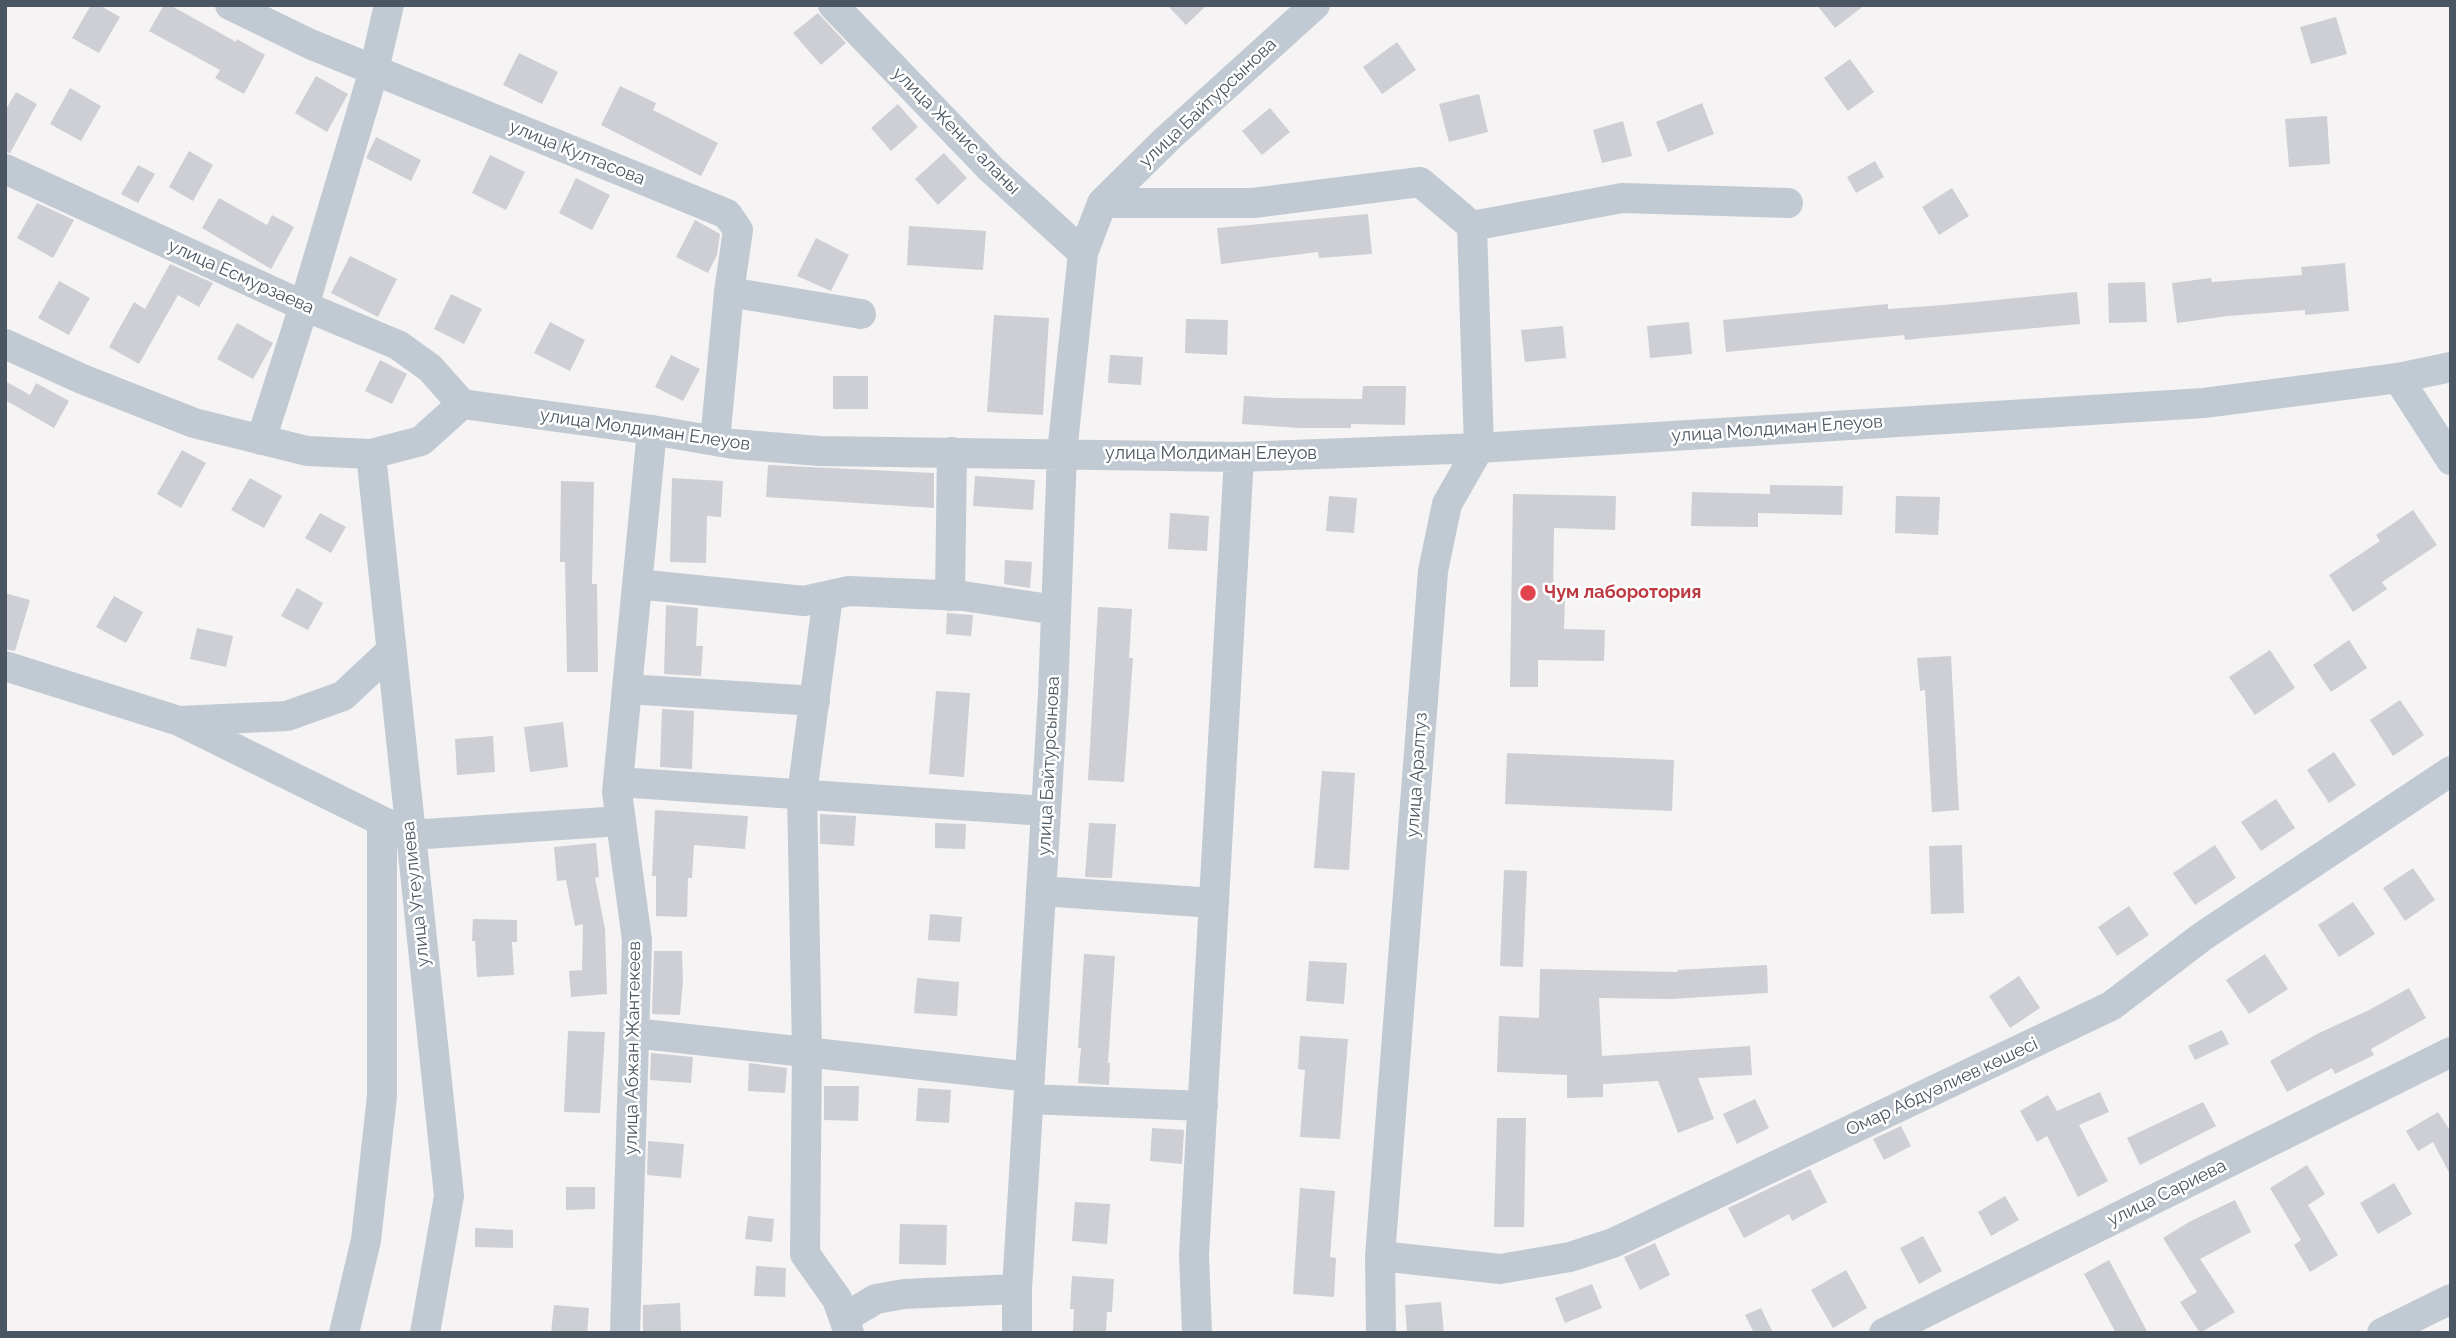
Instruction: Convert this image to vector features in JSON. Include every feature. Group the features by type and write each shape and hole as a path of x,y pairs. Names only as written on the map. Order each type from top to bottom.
{"street":[{"name":"улица Култасова","path":"230,5 310,44 727,214 738,230 729,292 715,441"},
{"path":"261,440 374,70 389,5"},
{"name":"улица Женис аланы","path":"833,5 991,169 1083,253"},
{"name":"улица Байтурсынова","path":"1017,1333 1017,1289 1046,811 1062,453 1083,253 1102,203 1168,138 1315,5"},
{"name":"улица Есмурзаева","path":"6,170 304,306 398,345 430,368 462,404"},
{"path":"1102,203 1253,203 1420,182 1472,226 1479,448"},
{"path":"1472,226 1622,198 1788,203"},
{"path":"729,292 861,314"},
{"path":"5,344 82,379 194,423 307,451 371,454 421,441 462,404"},
{"name":"улица Молдиман Елеуов","path":"462,404 715,441 819,451 1239,457 1479,448 2204,403 2398,378 2451,368"},
{"path":"2398,378 2451,460"},
{"name":"улица Абжан Жантекеев","path":"625,1333 637,940 618,782 652,430"},
{"name":"улица Аралтуз","path":"1381,1333 1380,1256 1433,570 1447,504 1479,448"},
{"path":"950,596 952,452"},
{"name":"улица Утеулиева","path":"371,454 449,1196 425,1333"},
{"path":"1197,1333 1195,1255 1239,457"},
{"path":"637,584 804,601 849,591 950,596 1056,610"},
{"path":"828,596 803,794 807,1052 804,1254 837,1299 846,1325 876,1299 1017,1289"},
{"path":"179,721 288,716 343,696 391,651"},
{"path":"5,666 179,721 410,835 621,821"},
{"path":"627,689 814,701"},
{"name":"Омар Абдуәлиев көшесі","path":"1380,1256 1500,1269 1570,1257 1613,1243 2111,1006 2203,936 2451,771"},
{"path":"618,782 1046,811"},
{"path":"344,1333 366,1240 382,1096 382,823"},
{"path":"1041,891 1214,902"},
{"path":"634,1033 807,1052 1029,1088 1203,1106"},
{"name":"улица Сариева","path":"1884,1333 2451,1052"},
{"path":"2382,1333 2451,1299"}],"building":[{"path":"91,5 99,5 120,17 99,53 72,38"},
{"path":"164,5 170,5 265,55 244,94 215,78 220,70 149,31"},
{"path":"1167,5 1207,5 1186,25"},
{"path":"1817,5 1865,5 1835,28"},
{"path":"818,13 846,43 821,65 793,33"},
{"path":"2336,17 2347,54 2311,64 2300,27"},
{"path":"1397,42 1416,70 1382,94 1363,67"},
{"path":"519,53 558,72 542,104 503,85"},
{"path":"1850,59 1874,92 1848,111 1824,78"},
{"path":"316,76 348,94 327,132 295,113"},
{"path":"620,86 656,103 653,110 718,143 701,176 601,125"},
{"path":"70,88 101,106 81,141 50,124"},
{"path":"16,92 37,104 10,153 5,152 5,111"},
{"path":"1479,94 1488,132 1449,142 1439,104"},
{"path":"1702,103 1714,134 1668,152 1656,122"},
{"path":"898,104 918,127 891,151 871,128"},
{"path":"1270,108 1290,132 1262,155 1242,131"},
{"path":"2327,116 2330,164 2289,167 2285,119"},
{"path":"1623,121 1632,156 1602,163 1593,130"},
{"path":"376,137 421,160 411,181 366,158"},
{"path":"189,151 213,165 193,201 169,187"},
{"path":"944,153 967,178 938,205 915,179"},
{"path":"490,155 525,172 506,210 472,193"},
{"path":"1875,161 1884,177 1856,193 1847,177"},
{"path":"138,165 155,174 138,203 121,194"},
{"path":"576,178 610,195 592,230 559,213"},
{"path":"1952,188 1969,216 1939,235 1922,207"},
{"path":"219,198 267,225 272,215 294,227 271,269 202,228"},
{"path":"37,203 74,220 53,258 17,238"},
{"path":"1368,214 1372,254 1319,258 1318,252 1221,264 1217,228"},
{"path":"695,220 720,234 717,255 708,273 676,257"},
{"path":"909,226 986,231 983,270 907,265"},
{"path":"816,238 849,255 831,291 797,276"},
{"path":"350,256 397,279 378,317 331,293"},
{"path":"2345,263 2349,311 2305,315 2305,310 2177,323 2172,283 2211,278 2212,282 2302,275 2301,267"},
{"path":"170,264 213,283 199,307 178,295 139,364 109,347 134,302 145,309"},
{"path":"59,281 90,298 69,335 38,318"},
{"path":"2145,282 2147,322 2109,323 2108,283"},
{"path":"2077,292 2080,324 1905,340 1904,335 1726,352 1723,320 1888,304 1888,309"},
{"path":"451,294 482,309 464,344 434,329"},
{"path":"994,315 1049,318 1043,415 987,412"},
{"path":"1186,319 1228,320 1227,355 1185,353"},
{"path":"550,322 585,340 570,371 534,353"},
{"path":"1689,322 1692,354 1650,358 1647,326"},
{"path":"237,323 273,343 253,379 217,359"},
{"path":"1563,326 1566,358 1525,362 1521,330"},
{"path":"671,355 700,369 683,401 655,387"},
{"path":"1110,355 1143,357 1141,385 1108,383"},
{"path":"380,360 407,374 392,404 365,391"},
{"path":"833,376 868,376 868,409 833,409"},
{"path":"5,381 30,395 36,383 69,401 54,428 5,400"},
{"path":"1363,386 1406,386 1405,425 1351,424 1351,428 1300,428 1242,424 1244,396 1362,399"},
{"path":"182,450 206,463 181,508 157,494"},
{"path":"768,465 934,473 934,508 766,497"},
{"path":"975,476 1035,480 1033,510 973,506"},
{"path":"250,478 282,496 264,528 231,510"},
{"path":"672,478 723,481 721,517 707,516 706,563 670,562"},
{"path":"561,481 594,482 592,584 597,584 598,672 567,672 565,562 560,562"},
{"path":"1770,485 1843,486 1842,515 1758,513 1758,527 1691,526 1692,492 1770,494"},
{"name":"Чум лаборотория","path":"1513,494 1616,496 1615,530 1554,528 1553,597 1565,598 1564,629 1605,630 1604,661 1538,660 1538,687 1510,687"},
{"path":"1329,496 1357,498 1354,533 1326,531"},
{"path":"1896,496 1940,497 1938,535 1895,533"},
{"path":"2413,510 2437,545 2382,582 2387,589 2353,612 2329,575 2380,541 2376,535"},
{"path":"320,513 346,527 331,553 305,538"},
{"path":"1170,513 1209,516 1207,551 1168,549"},
{"path":"1005,560 1032,562 1030,588 1004,584"},
{"path":"297,588 323,603 308,630 281,616"},
{"path":"5,593 30,600 15,651 5,649"},
{"path":"114,596 143,612 126,643 96,627"},
{"path":"666,605 698,608 696,646 703,646 701,676 664,674"},
{"path":"1098,607 1132,609 1129,658 1133,658 1124,782 1088,780"},
{"path":"947,613 973,615 971,636 946,634"},
{"path":"197,628 233,636 226,667 190,659"},
{"path":"2349,640 2367,668 2331,692 2313,665"},
{"path":"2270,650 2295,688 2255,715 2229,677"},
{"path":"1951,656 1959,810 1932,812 1925,690 1920,691 1917,658"},
{"path":"936,691 970,693 964,777 929,774"},
{"path":"2400,700 2424,735 2393,756 2370,720"},
{"path":"662,709 694,711 692,769 660,767"},
{"path":"563,722 568,767 530,772 524,727"},
{"path":"493,736 495,772 457,775 455,739"},
{"path":"2334,752 2356,785 2329,803 2307,770"},
{"path":"1507,753 1674,760 1672,811 1505,804"},
{"path":"1322,771 1355,773 1349,870 1314,868"},
{"path":"2276,799 2295,828 2261,851 2241,822"},
{"path":"655,810 748,816 745,849 694,845 692,878 688,878 687,917 656,916 656,876 652,876"},
{"path":"820,814 856,816 854,846 820,844"},
{"path":"935,823 966,824 965,849 935,848"},
{"path":"1089,823 1116,824 1112,878 1085,877"},
{"path":"596,843 599,877 595,878 605,929 607,994 571,997 569,971 582,970 583,924 575,926 566,880 557,881 554,847"},
{"path":"1962,845 1964,913 1931,914 1929,846"},
{"path":"2215,845 2236,878 2195,905 2173,873"},
{"path":"2413,868 2435,900 2405,921 2383,888"},
{"path":"1504,870 1527,871 1523,967 1500,966"},
{"path":"2353,902 2375,934 2339,957 2318,925"},
{"path":"2129,906 2149,935 2117,956 2098,927"},
{"path":"930,914 962,917 960,942 928,940"},
{"path":"473,919 517,920 517,942 512,942 514,975 477,977 475,941 472,941"},
{"path":"654,951 682,951 680,1015 652,1014"},
{"path":"1084,954 1115,956 1109,1085 1078,1083"},
{"path":"2265,954 2288,989 2249,1014 2226,980"},
{"path":"1309,961 1347,963 1344,1004 1306,1001"},
{"path":"1767,965 1768,993 1671,999 1599,998 1602,1056 1750,1046 1752,1075 1698,1078 1714,1119 1678,1133 1658,1081 1603,1084 1603,1097 1567,1098 1567,1075 1497,1072 1499,1016 1539,1018 1540,969 1678,972 1677,970"},
{"path":"2019,976 2040,1008 2010,1028 1989,996"},
{"path":"917,978 959,982 957,1016 914,1013"},
{"path":"2409,988 2426,1018 2371,1049 2374,1055 2335,1074 2332,1068 2287,1092 2270,1061"},
{"path":"2222,1030 2229,1044 2195,1060 2188,1046"},
{"path":"568,1031 605,1032 600,1113 564,1112"},
{"path":"1300,1036 1348,1039 1340,1139 1300,1137 1305,1070 1298,1069"},
{"path":"651,1053 693,1057 691,1083 650,1080"},
{"path":"749,1063 787,1068 785,1093 748,1091"},
{"path":"824,1086 859,1086 858,1121 824,1120"},
{"path":"918,1088 951,1090 949,1123 916,1121"},
{"path":"2100,1092 2109,1112 2079,1125 2108,1181 2078,1197 2047,1136 2037,1142 2020,1111 2048,1095 2057,1111"},
{"path":"1755,1099 1769,1128 1737,1144 1723,1114"},
{"path":"2203,1102 2216,1126 2140,1165 2127,1138"},
{"path":"2438,1112 2451,1132 2451,1176 2433,1142 2418,1151 2406,1131"},
{"path":"1497,1118 1526,1118 1524,1227 1494,1227"},
{"path":"1901,1126 1911,1146 1884,1160 1873,1139"},
{"path":"1152,1128 1184,1130 1182,1164 1150,1161"},
{"path":"648,1141 684,1144 681,1178 647,1175"},
{"path":"2307,1165 2325,1194 2308,1205 2338,1255 2310,1272 2294,1245 2301,1240 2270,1188"},
{"path":"1810,1169 1827,1202 1792,1221 1789,1214 1744,1238 1728,1208"},
{"path":"2394,1183 2412,1214 2378,1234 2360,1203"},
{"path":"566,1187 595,1187 595,1209 566,1210"},
{"path":"1300,1188 1335,1191 1330,1257 1336,1258 1334,1297 1293,1294"},
{"path":"2005,1196 2019,1220 1991,1236 1978,1212"},
{"path":"2235,1200 2251,1232 2200,1259 2235,1312 2200,1333 2180,1302 2197,1292 2163,1238"},
{"path":"1075,1202 1110,1204 1107,1244 1072,1241"},
{"path":"748,1216 774,1219 772,1242 745,1239"},
{"path":"900,1224 947,1225 946,1265 899,1264"},
{"path":"475,1228 513,1230 513,1248 475,1247"},
{"path":"1923,1236 1942,1271 1919,1284 1900,1248"},
{"path":"1655,1243 1670,1275 1640,1290 1624,1257"},
{"path":"2109,1260 2148,1333 2116,1333 2084,1274"},
{"path":"756,1266 786,1268 785,1297 754,1296"},
{"path":"1846,1270 1867,1308 1833,1328 1811,1290"},
{"path":"1072,1276 1114,1279 1112,1312 1107,1312 1106,1333 1073,1333 1074,1309 1070,1309"},
{"path":"1592,1284 1602,1308 1565,1323 1555,1298"},
{"path":"1441,1302 1444,1333 1407,1333 1405,1305"},
{"path":"680,1303 681,1333 643,1333 643,1305"},
{"path":"554,1305 589,1308 587,1333 551,1333"},
{"path":"1761,1308 1773,1333 1754,1333 1745,1315"}],"place":[{"name":"Чум лаборотория","path":"1528,593"}]}
